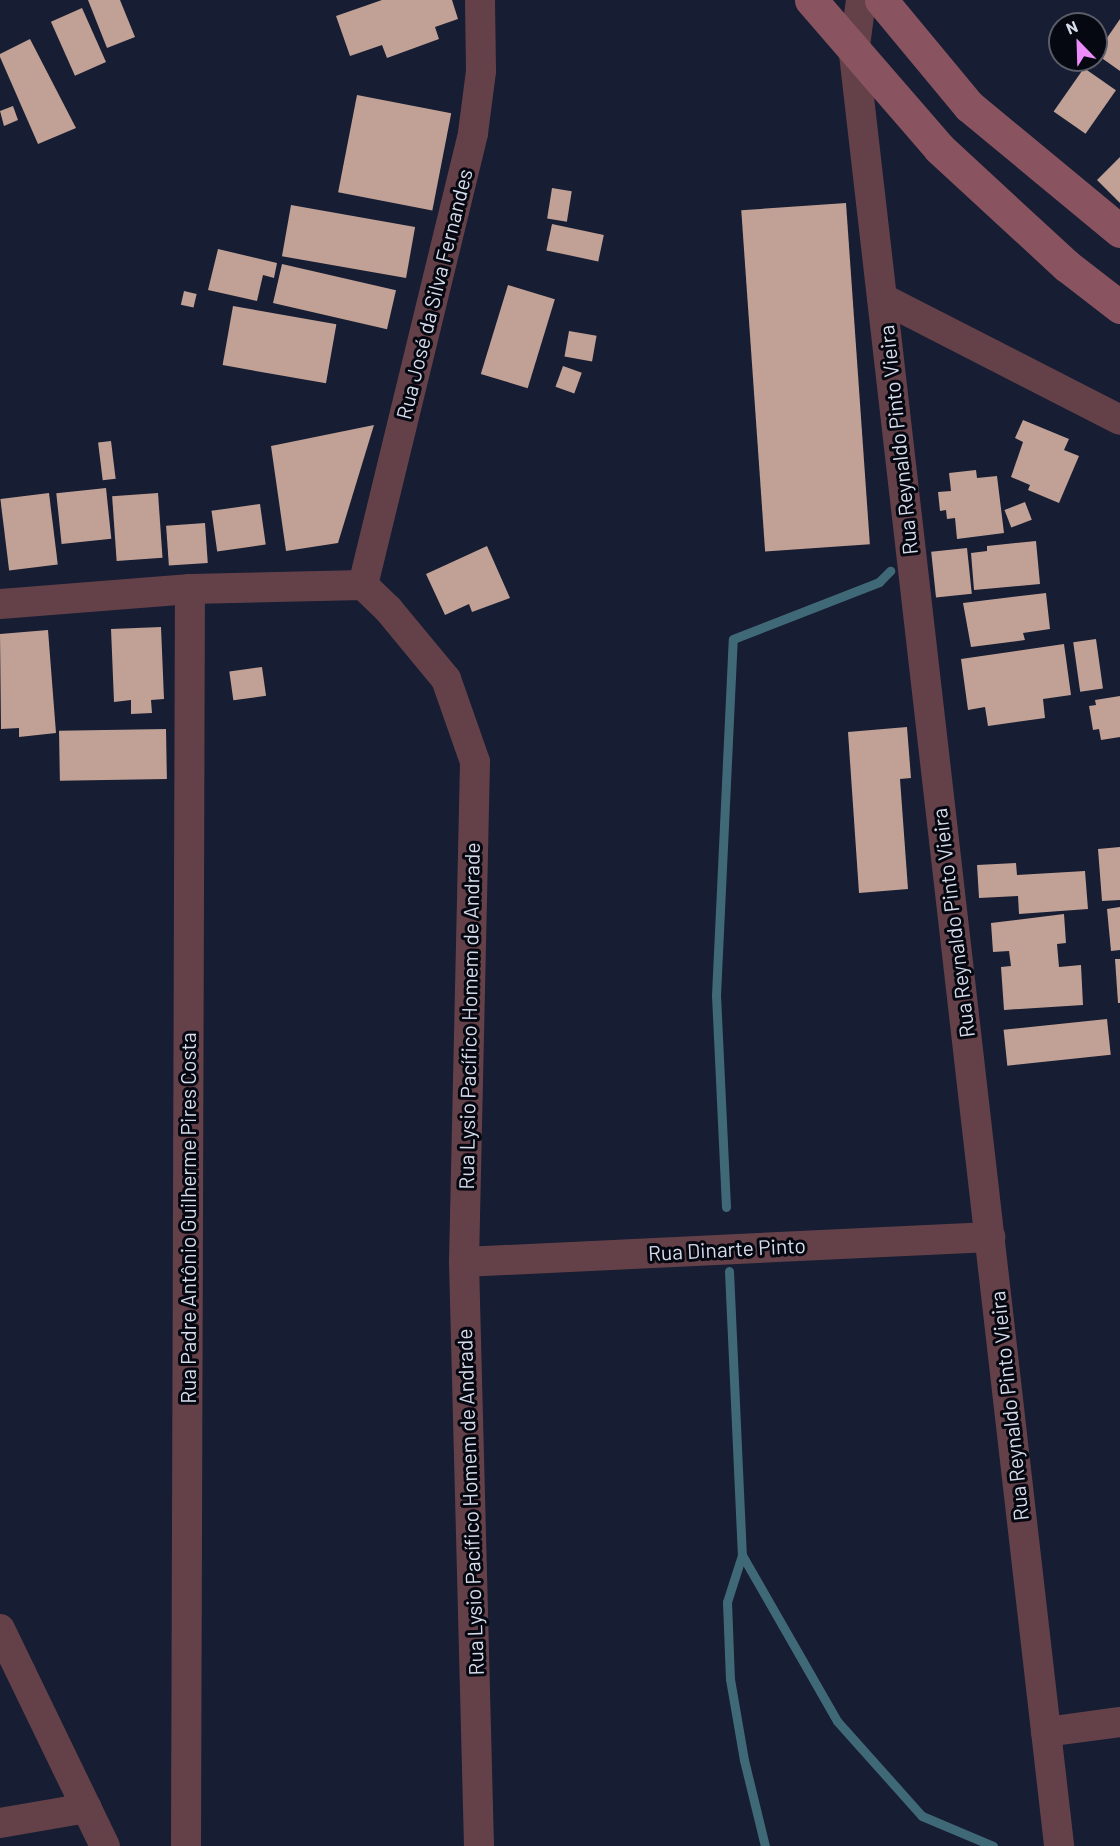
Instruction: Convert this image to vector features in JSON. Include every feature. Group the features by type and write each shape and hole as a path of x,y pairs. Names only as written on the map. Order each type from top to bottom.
{"street":[{"name":"Rua José da Silva Fernandes","path":"363,585 473,133 481,71 480,0"},
{"path":"811,0 854,54 939,148 1067,266 1120,307"},
{"name":"Rua Reynaldo Pinto Vieira","path":"861,0 854,54 1059,1846"},
{"path":"881,0 969,106 1120,231"},
{"path":"882,298 1120,420"},
{"path":"0,604 190,589 363,585"},
{"name":"Rua Lysio Pacífico Homem de Andrade","path":"363,585 388,609 446,679 475,762 464,1262 479,1846"},
{"name":"Rua Padre Antônio Guilherme Pires Costa","path":"186,1846 190,589"},
{"name":"Rua Dinarte Pinto","path":"464,1262 990,1237"},
{"path":"0,1629 105,1846"},
{"path":"1046,1732 1120,1722"},
{"path":"13,1830 87,1808"}],"building":[{"path":"88,0 120,0 135,37 107,48"},
{"path":"382,0 452,0 458,19 435,27 439,39 387,58 382,45 350,56 336,16"},
{"path":"82,8 106,62 75,76 51,22"},
{"path":"1120,19 1120,71 1108,62 1108,36"},
{"path":"30,39 76,128 38,144 0,57 0,54"},
{"path":"1081,72 1090,72 1116,90 1086,134 1054,111"},
{"path":"357,95 451,113 432,210 338,192"},
{"path":"13,106 18,120 4,126 0,111"},
{"path":"1120,157 1120,203 1097,180"},
{"path":"552,188 572,191 567,222 547,219"},
{"path":"846,203 870,544 765,551 741,210"},
{"path":"291,205 415,227 406,278 282,256"},
{"path":"552,224 604,235 598,261 546,250"},
{"path":"218,249 277,263 274,278 263,275 257,301 208,290"},
{"path":"282,264 396,290 387,329 273,303"},
{"path":"508,285 555,299 528,388 481,374"},
{"path":"184,291 197,294 194,308 181,305"},
{"path":"233,306 336,324 326,383 223,365"},
{"path":"569,331 597,336 592,361 564,357"},
{"path":"563,366 582,373 574,394 555,387"},
{"path":"1023,420 1069,439 1064,450 1079,456 1059,503 1028,490 1030,485 1011,477 1023,442 1015,438"},
{"path":"374,425 338,543 286,551 271,446"},
{"path":"111,441 116,479 103,480 98,443"},
{"path":"976,470 977,478 997,476 1004,533 957,539 955,518 947,519 946,510 940,511 938,492 951,491 949,473"},
{"path":"106,488 111,539 62,544 56,493"},
{"path":"49,493 58,564 9,570 0,499"},
{"path":"158,493 163,558 117,561 112,496"},
{"path":"1025,502 1032,520 1011,528 1004,510"},
{"path":"260,504 266,545 217,551 211,511"},
{"path":"205,523 208,563 169,566 166,526"},
{"path":"1036,541 1040,584 974,590 971,553 987,551 987,546"},
{"path":"487,546 510,598 472,612 469,604 445,615 426,574"},
{"path":"967,548 972,594 936,598 931,552"},
{"path":"1046,593 1050,629 1023,633 1025,640 971,647 963,603"},
{"path":"161,627 164,699 151,700 152,713 131,714 131,700 114,702 111,629"},
{"path":"48,630 56,733 19,737 19,728 1,729 0,634"},
{"path":"1096,639 1103,689 1080,692 1073,642"},
{"path":"1064,644 1071,695 1043,699 1045,718 988,726 985,707 968,710 961,659"},
{"path":"262,667 266,696 233,700 229,672"},
{"path":"1120,696 1120,737 1101,740 1099,729 1093,730 1089,706 1096,705 1095,700"},
{"path":"907,727 911,778 900,779 908,889 859,893 848,732"},
{"path":"166,729 167,779 60,781 59,731"},
{"path":"1120,847 1120,900 1102,901 1098,849"},
{"path":"1016,863 1017,875 1085,871 1088,909 1019,914 1018,896 979,898 977,865"},
{"path":"1120,907 1120,950 1111,951 1107,909"},
{"path":"1064,914 1066,943 1057,944 1059,967 1081,965 1083,1005 1004,1010 1001,967 1011,966 1009,951 993,952 991,923"},
{"path":"1115,959 1120,959 1120,1003 1118,1003"},
{"path":"1107,1019 1111,1055 1007,1066 1004,1030"}],"waterway":[{"path":"726,1207 716,995 733,639 879,582 890,571"},
{"path":"729,1271 742,1555 727,1602 730,1679 744,1760 765,1846"},
{"path":"742,1555 837,1721 922,1816 993,1846"}]}
